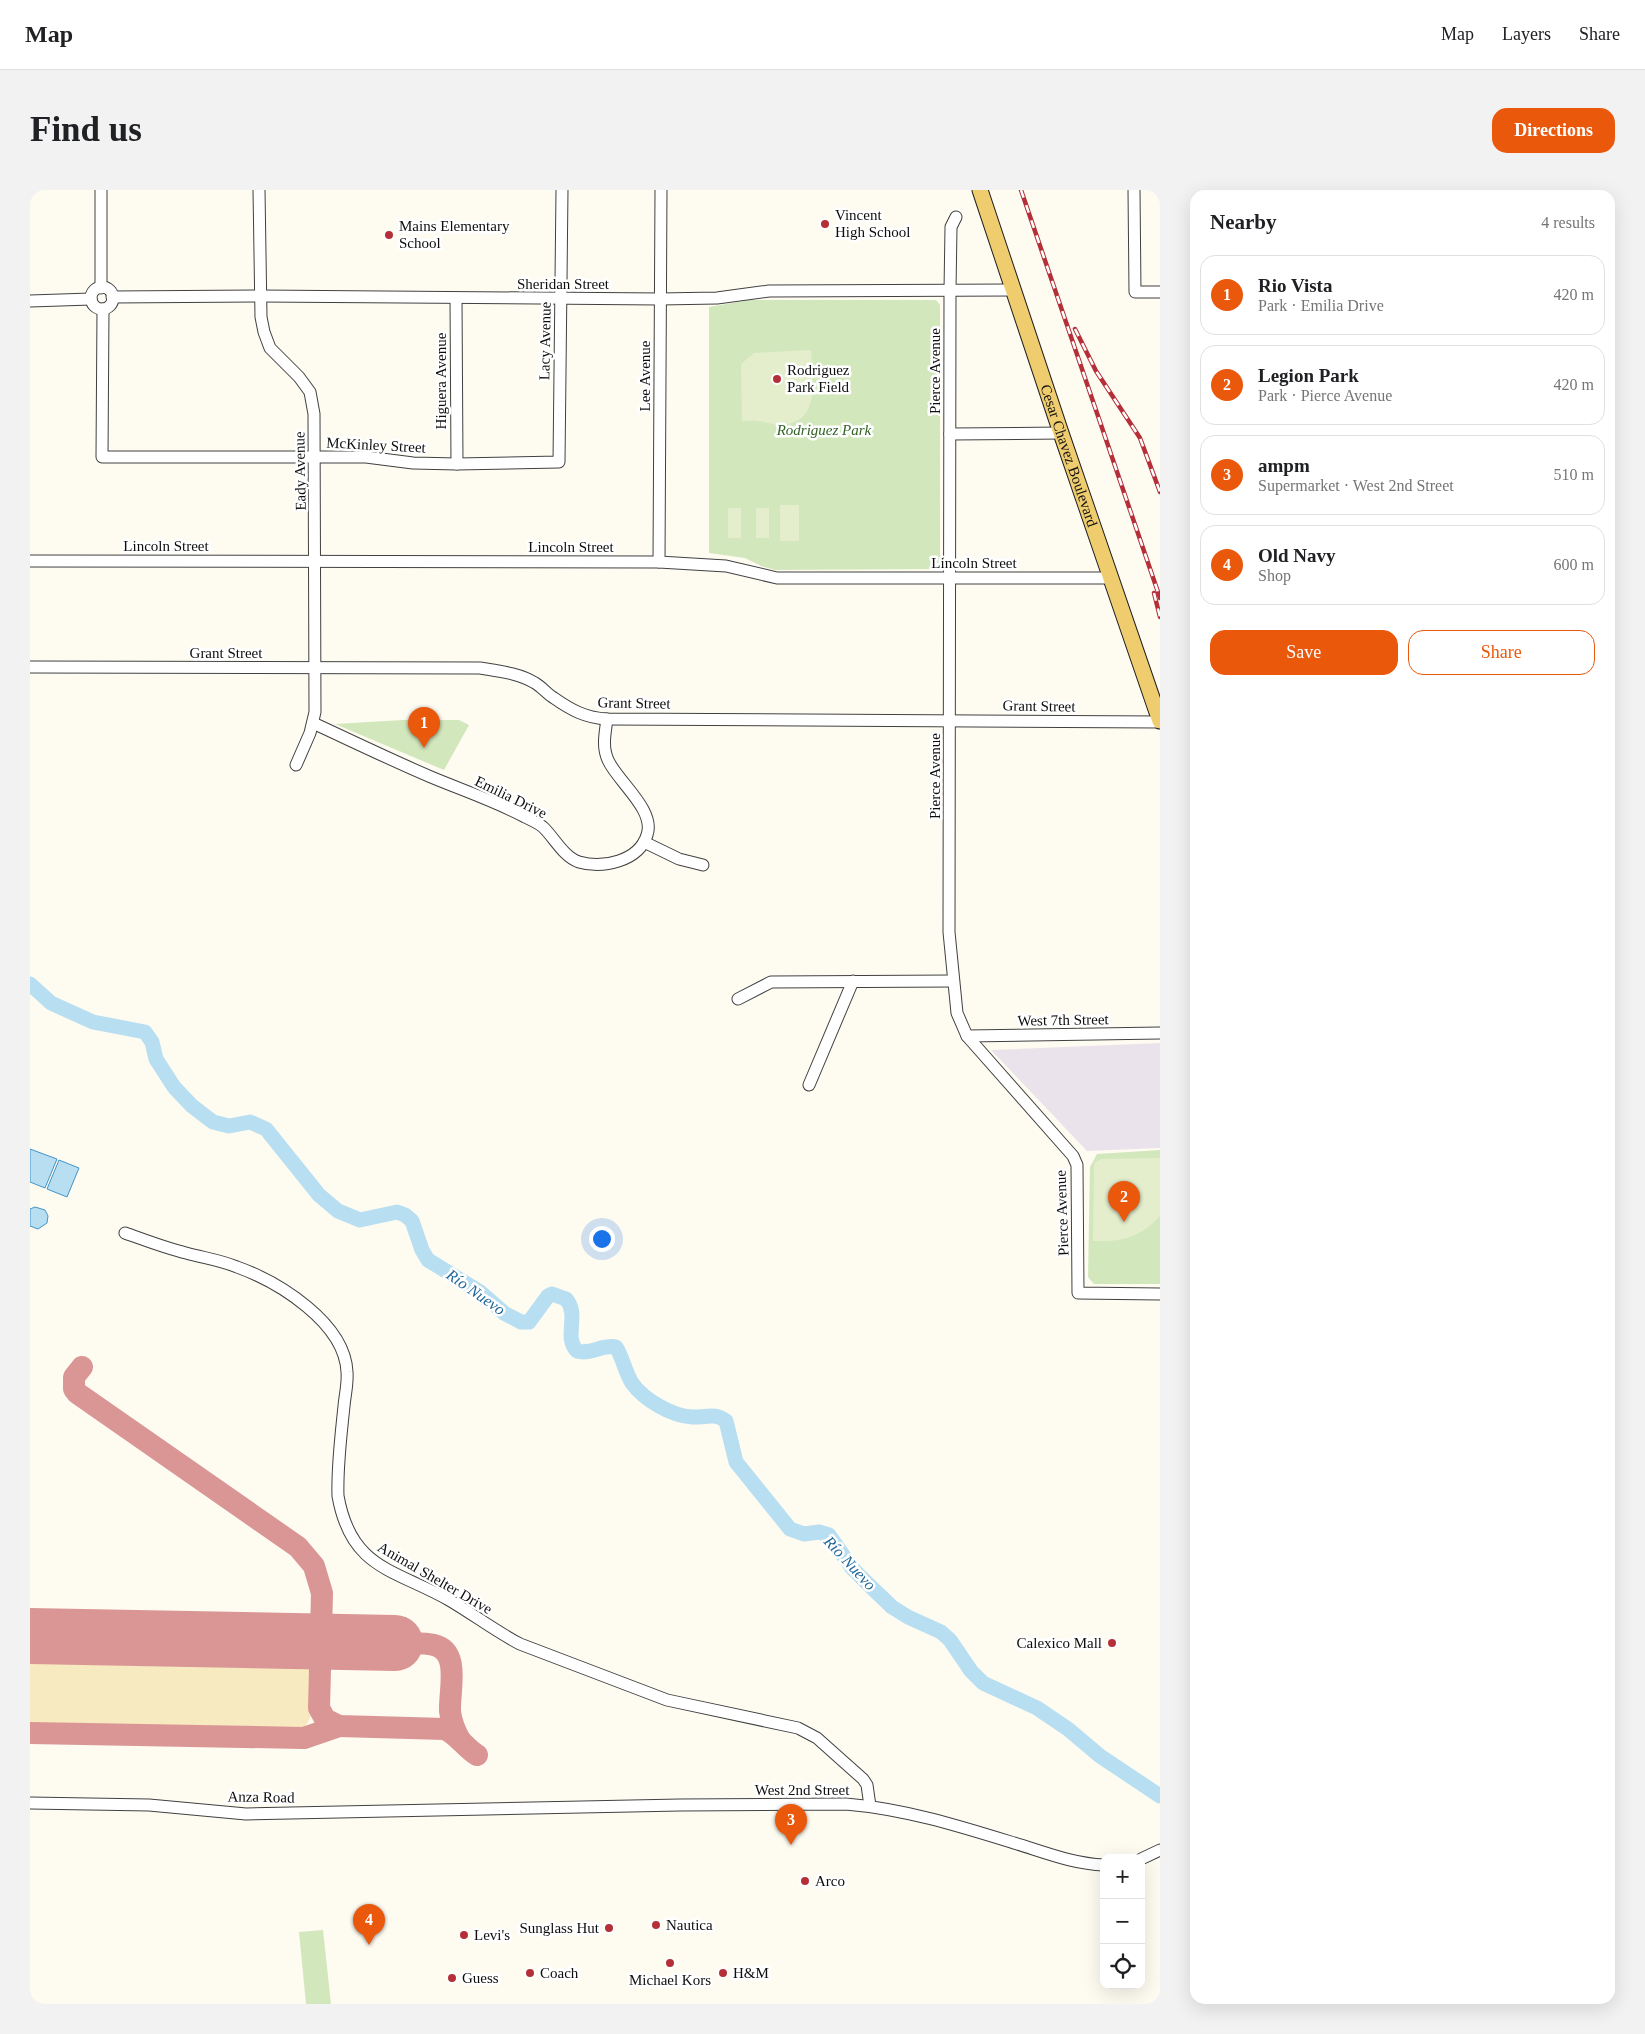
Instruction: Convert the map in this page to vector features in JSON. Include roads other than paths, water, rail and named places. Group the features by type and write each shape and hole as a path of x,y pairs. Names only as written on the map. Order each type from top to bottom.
{"main road":[{"name":"Cesar Chavez Boulevard","path":"980,190 1160,722"}],"street":[{"path":"101,190 101,288"},
{"name":"Eady Avenue","path":"260,190 260,317 270,348 299,377 310,392 314,414 316,668 313,724 296,765"},
{"name":"Lacy Avenue","path":"559,462 562,190"},
{"name":"Lee Avenue","path":"659,562 661,190"},
{"path":"1134,190 1135,292 1160,292"},
{"name":"Pierce Avenue","path":"956,217 951,227 950,291 949,932 957,1013 967,1036 1073,1156 1077,1165 1078,1293 1160,1294"},
{"path":"101,288 108,290 112,297 110,305 102,309 94,306 91,298 95,290 101,288"},
{"name":"Sheridan Street","path":"112,297 260,296 660,299 716,298 769,291 1013,290"},
{"path":"30,301 91,298"},
{"name":"Higuera Avenue","path":"456,298 457,464"},
{"name":"McKinley Street","path":"102,309 102,457 366,457 413,463 457,464 559,462"},
{"path":"950,434 1061,434"},
{"name":"Lincoln Street","path":"30,561 659,562 726,566 777,578 1110,578"},
{"name":"Grant Street","path":"30,667 480,668 510,673 535,683 577,713 592,718 607,719 1160,722"},
{"path":"607,719 604,746 607,759 614,772 638,803 646,818 648,833 644,842 678,859 703,865"},
{"name":"Emilia Drive","path":"313,724 522,816 543,827 567,855 578,862 612,863 628,858 644,842"},
{"path":"809,1085 853,981"},
{"path":"738,999 771,982 954,981"},
{"name":"West 7th Street","path":"967,1036 1160,1033"},
{"name":"Animal Shelter Drive","path":"125,1233 240,1268 285,1291 325,1322 337,1337 343,1351 347,1372 338,1496 341,1516 349,1533 358,1548 370,1560 386,1571 447,1599 500,1634 520,1644 667,1700 798,1728 810,1734 864,1779 867,1785 870,1806"},
{"name":"Anza Road","path":"30,1803 149,1805 246,1814 492,1809"},
{"name":"West 2nd Street","path":"492,1809 811,1804 870,1806 934,1818 1074,1861 1100,1864"},
{"path":"1145,1857 1160,1850"}],"water":[{"path":"30,1149 57,1159 45,1188 30,1182"},
{"path":"59,1160 79,1168 67,1197 47,1189"},
{"path":"35,1207 45,1210 48,1216 47,1223 38,1229 30,1226 30,1209"}],"waterway":[{"name":"Río Nuevo","path":"30,984 51,1003 93,1022 145,1032 152,1042 156,1059 174,1087 192,1106 213,1122 229,1126 250,1122 266,1129 319,1195 338,1211 360,1220 397,1212 405,1215 412,1221 422,1250 428,1260 480,1292 504,1313 521,1322 529,1322 548,1296 552,1294 566,1299 572,1312 571,1339 577,1351 587,1352 611,1346 616,1347 632,1383 651,1401 676,1414 697,1417 714,1416 726,1421 736,1462 790,1529 804,1534 819,1532 829,1535 852,1568 867,1583 892,1607 908,1617 941,1632 950,1640 971,1671 983,1683 1037,1708 1068,1729 1100,1756 1160,1796"}],"railway":[{"path":"1021,190 1160,598"},
{"path":"1075,329 1096,371 1140,438 1160,492"},
{"path":"1154,593 1160,617"}],"place":[{"name":"Vincent High School","path":"825,224"},
{"name":"Mains Elementary School","path":"389,235"},
{"name":"Rodriguez Park Field","path":"777,379"},
{"name":"Rio Vista","path":"424,748"},
{"name":"Legion Park","path":"1124,1222"},
{"name":"Calexico Mall","path":"1112,1643"},
{"name":"ampm","path":"791,1845"},
{"name":"Arco","path":"805,1881"},
{"name":"Nautica","path":"656,1925"},
{"name":"Sunglass Hut","path":"609,1928"},
{"name":"Levi's","path":"464,1935"},
{"name":"Old Navy","path":"369,1945"},
{"name":"Michael Kors","path":"670,1963"},
{"name":"Coach","path":"530,1973"},
{"name":"H&M","path":"723,1973"},
{"name":"Guess","path":"452,1978"}],"park label":[{"name":"Rodriguez Park","path":"824,430"}]}
